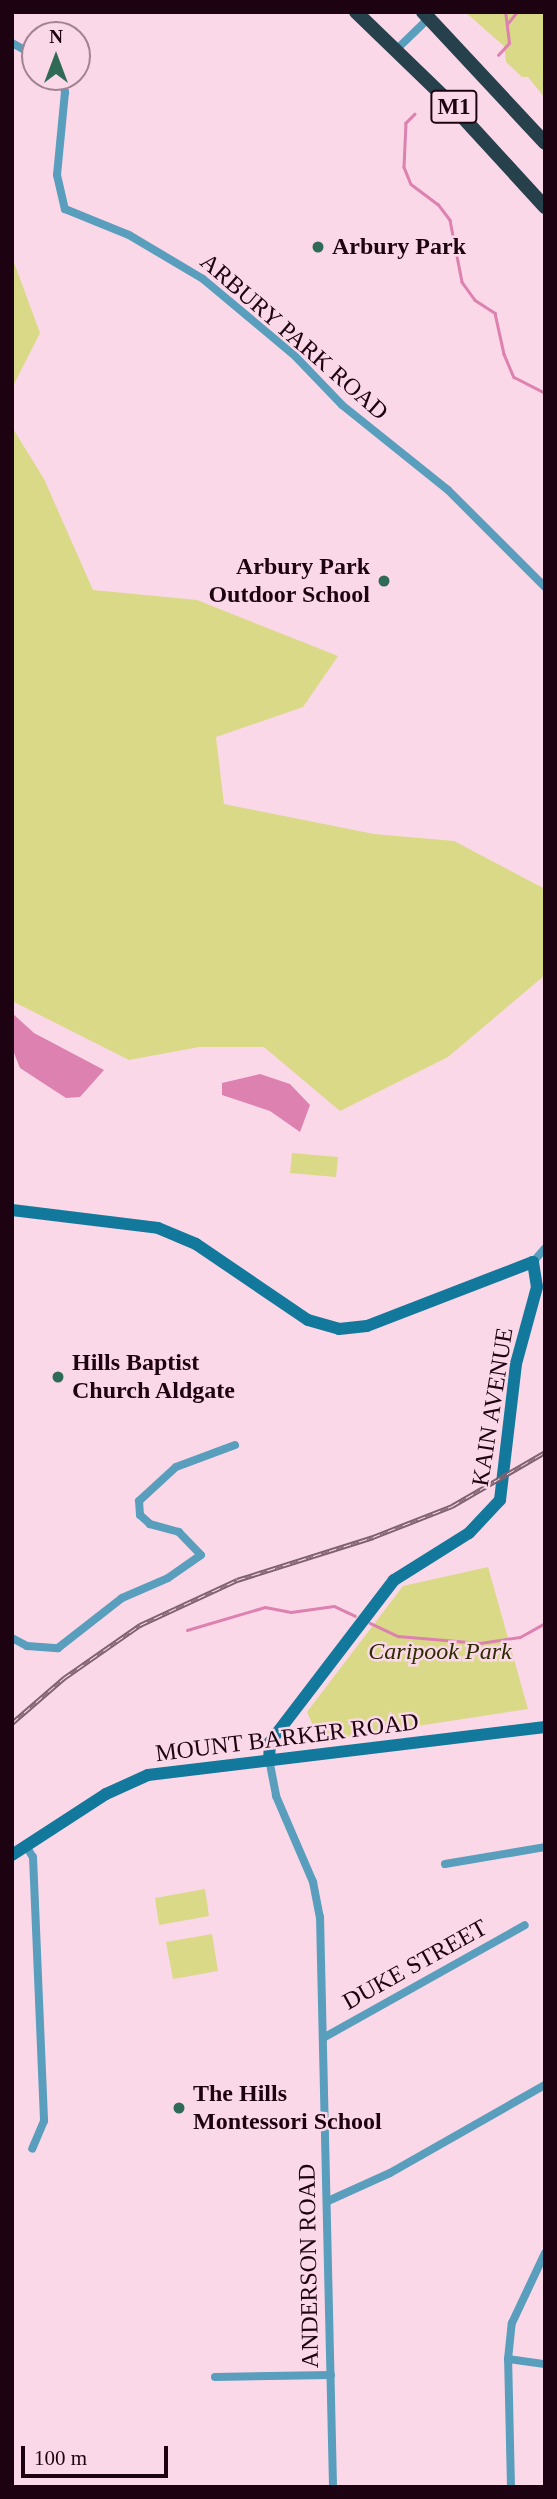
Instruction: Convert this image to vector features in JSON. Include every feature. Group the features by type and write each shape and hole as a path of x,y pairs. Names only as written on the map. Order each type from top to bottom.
{"highway":[{"name":"M1","path":"356,12 397,48 545,207"},
{"name":"M1","path":"426,15 545,143"}],"main road":[{"path":"12,1210 158,1228 196,1244 309,1320 339,1329 367,1326 533,1262"},
{"name":"KAIN AVENUE","path":"269,1759 270,1742 394,1580 469,1533 500,1500 516,1364 537,1287 533,1262"},
{"name":"MOUNT BARKER ROAD","path":"12,1855 106,1794 148,1775 545,1727"}],"street":[{"path":"397,48 426,15"},
{"name":"ARBURY PARK ROAD","path":"65,91 57,175 65,209 129,235 204,279 295,356 342,405 448,490 545,587"},
{"path":"533,1262 545,1248"},
{"path":"12,1638 27,1646 58,1648 122,1598 168,1578 201,1555 179,1532 150,1524 140,1515 139,1501 176,1466 235,1445"},
{"name":"ANDERSON ROAD","path":"269,1759 276,1796 313,1882 320,1917 333,2487"},
{"path":"26,1846 33,1857 44,2121 32,2149"},
{"path":"445,1864 545,1847"},
{"name":"DUKE STREET","path":"323,2038 525,1925"},
{"path":"328,2200 390,2173 545,2085"},
{"path":"511,2487 508,2359 512,2323 545,2253"},
{"path":"508,2359 545,2364"},
{"path":"215,2377 331,2375"}],"green space":[{"path":"465,12 545,12 545,98 528,77 522,77 506,62 504,46"},
{"path":"12,257 40,333 12,388"},
{"path":"12,427 44,479 93,590 197,600 338,656 303,707 216,737 224,804 374,834 454,841 545,889 545,975 448,1057 340,1111 264,1047 199,1047 129,1060 12,1001"},
{"path":"292,1153 338,1157 336,1177 290,1173"},
{"name":"Caripook Park","path":"488,1567 528,1709 320,1741 307,1712 403,1586"},
{"path":"205,1889 209,1916 159,1925 155,1898"},
{"path":"212,1934 218,1971 173,1979 166,1942"}],"shaded area":[{"path":"12,1013 34,1033 104,1070 80,1097 66,1098 20,1068 12,1048"},
{"path":"260,1074 290,1084 310,1105 300,1132 270,1111 222,1095 222,1083"}],"waterway":[{"path":"498,55 509,43 505,12"},
{"path":"508,23 517,12"},
{"path":"415,114 406,123 404,167 411,184 438,204 450,220 462,282 475,300 495,313 504,354 514,377 545,393"},
{"path":"187,1630 265,1607 291,1612 334,1606 355,1616"},
{"path":"370,1623 398,1636 480,1643 520,1637 545,1623"}],"railway":[{"path":"12,1723 64,1678 140,1625 237,1580 373,1537 452,1506 545,1452"}],"place":[{"name":"Arbury Park","path":"318,247"},
{"name":"Arbury Park Outdoor School","path":"384,581"},
{"name":"Hills Baptist Church Aldgate","path":"58,1377"},
{"name":"The Hills Montessori School","path":"179,2108"}]}
